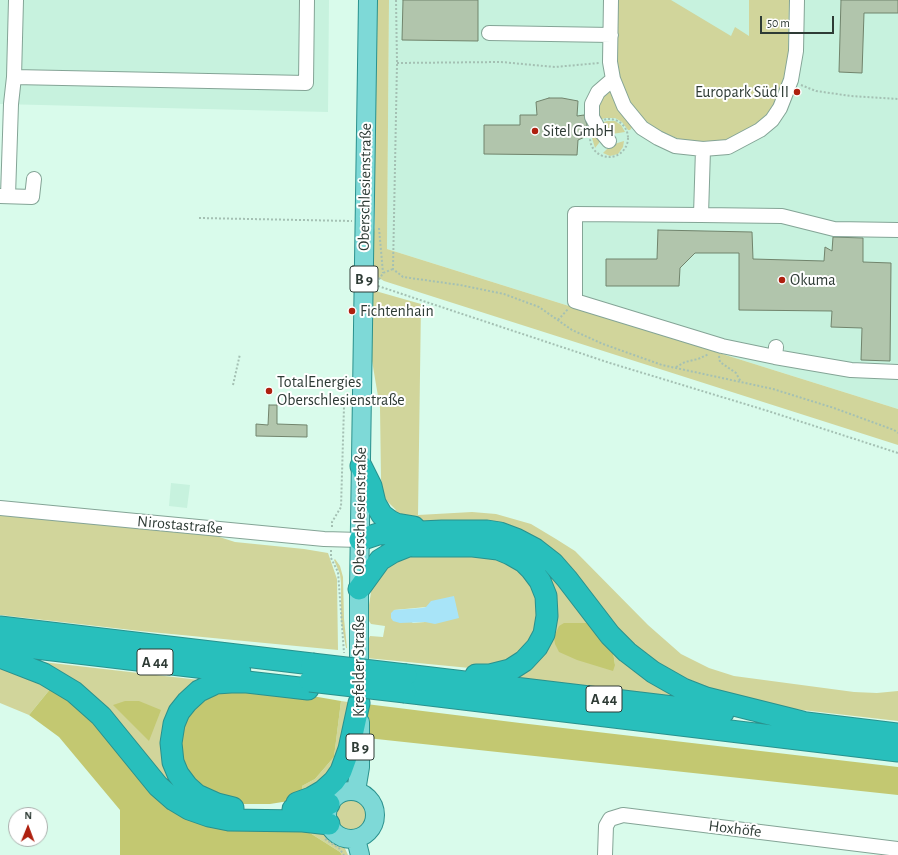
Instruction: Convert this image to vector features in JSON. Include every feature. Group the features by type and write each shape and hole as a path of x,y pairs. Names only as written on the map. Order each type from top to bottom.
{"highway":[{"path":"361,466 371,486 375,503 379,511 386,518 400,525 442,531"},
{"path":"360,540 378,534 442,531 487,531 522,541 553,563 610,635 627,652 653,672 683,689 706,698 802,722"},
{"path":"360,540 378,546 480,546 498,549 510,554 528,565 537,577 546,596 548,612 545,630 537,647 524,662 510,670 490,675 476,675 405,683"},
{"path":"359,589 380,560 393,552 408,546"},
{"name":"A 44","path":"0,627 310,678 350,663 405,683 499,703 898,751"},
{"name":"A 44","path":"0,644 310,678 405,683 802,722 898,734"},
{"path":"0,657 44,674 74,692 105,721 158,786 174,800 189,809 215,818 229,820 324,817"},
{"path":"310,678 226,682 216,683 203,688 184,705 176,719 171,739 171,754 178,774 186,786 197,795 217,804 234,808 313,809 324,817"},
{"path":"258,809 291,805 306,800 317,795 334,781 347,759 359,703"}],"main road":[{"name":"Oberschlesienstraße","path":"359,589 368,0"},
{"name":"Krefelder Straße","path":"356,791 360,767 359,589"},
{"path":"356,791 368,797 375,810 373,825 363,836 358,847 336,834 324,817 334,798 343,792 356,791"}],"street":[{"path":"16,0 14,77 4,196 32,197 34,179"},
{"path":"14,77 306,83 307,0"},
{"path":"611,0 610,62 613,79 624,106 642,128 658,138 675,146 703,149 728,147 760,130 772,120 780,108 791,80 796,51 797,0"},
{"path":"489,33 611,35"},
{"path":"608,141 592,117 592,104 598,92 613,79"},
{"path":"701,215 703,149"},
{"path":"898,230 834,228 782,216 575,214 575,301 722,346 775,352 851,370 898,372"},
{"name":"Nirostastraße","path":"0,508 332,539 360,540"},
{"name":"Hoxhöfe","path":"605,855 606,826 610,819 623,815 898,849"}],"path":[{"path":"393,269 397,63 396,0"},
{"path":"397,63 500,62 555,67 610,62"},
{"path":"791,80 816,91 851,96 898,99"},
{"path":"199,218 353,221"},
{"path":"377,222 380,231 382,273 376,285 610,363 761,409 898,454"},
{"path":"382,273 393,269"},
{"path":"393,269 403,277 460,285 504,294 539,307 572,330 603,344 662,365 773,389 834,408 894,430 898,433"},
{"path":"558,320 575,301"},
{"path":"675,368 685,362 708,355 722,346"},
{"path":"722,346 719,357 720,362 736,373 741,382"},
{"path":"233,385 240,354"},
{"path":"349,384 344,407 341,507 332,522 331,558 338,572 350,663"},
{"path":"324,817 314,831 339,848 344,855"}],"shaded area":[{"path":"0,0 329,0 328,112 0,104"},
{"path":"374,0 389,0 387,249 898,409 898,445 384,281 371,273 369,256 375,227 375,194 371,176"},
{"path":"389,0 898,0 898,409 387,249"},
{"path":"616,0 671,0 731,36 735,27 749,36 749,0 789,0 788,64 785,80 778,100 766,117 730,139 710,143 684,141 662,132 641,118 629,100 620,82 617,60"},
{"path":"609,87 633,126 630,130 628,130 622,122 615,118 605,118 597,121 597,100"},
{"path":"615,121 621,125 625,132 612,134 601,123"},
{"path":"594,129 600,136 599,143 595,148 592,138"},
{"path":"624,141 623,147 618,154 610,156 603,153 611,145"},
{"path":"372,290 421,304 418,515 472,512 496,514 531,524 575,551 648,625 681,654 709,668 734,676 854,692 877,693 898,691 898,721 776,707 683,681 629,645 574,577 411,524 388,514 396,510 384,498 381,479 380,408 371,355"},
{"path":"171,483 190,485 187,508 169,506"},
{"path":"0,513 213,535 235,542 328,553 337,579 338,650 140,631 0,615"},
{"path":"481,552 523,569 539,599 536,636 513,660 480,669 366,658 367,642 370,636 383,637 385,626 371,624 367,618 373,579 398,554","holes":["426,607 425,622 413,623 394,610"]},
{"path":"335,559 340,566 343,577 344,619 347,648 341,620 340,574 334,560"},
{"path":"524,559 539,560 597,623 564,623 615,665 612,645 695,700 502,676 550,624"},
{"path":"34,661 217,682 203,814"},
{"path":"0,664 51,688 29,715 0,703"},
{"path":"341,701 348,702 348,718 339,765 304,797 302,786 315,779 334,757"},
{"path":"351,799 363,804 368,816 363,828 351,833 339,828 334,816 339,804"},
{"path":"309,828 328,831 342,842 348,855 342,855 340,852 310,833"}],"green space":[{"path":"564,623 597,623 612,645 615,665 613,671 577,660 559,652 555,644 554,637 559,626"},
{"path":"51,688 88,716 150,790 309,828 310,833 340,852 342,855 120,855 120,810 59,737 29,715"},
{"path":"220,690 289,692 341,701 334,757 315,779 302,786 304,797 270,804 236,804 212,798 185,770 181,754 182,729 194,708 210,694"},
{"path":"125,701 139,701 161,710 149,741 113,705"},
{"path":"366,704 898,767 898,795 367,738"}],"water":[{"path":"454,596 459,618 435,624 425,622 400,623 393,621 391,618 391,613 394,610 422,608 426,607 431,601"}],"building":[{"path":"403,0 478,0 478,41 402,40"},
{"path":"841,0 898,0 898,13 864,13 862,73 839,72"},
{"name":"Sitel GmbH","path":"549,98 562,98 578,101 577,116 584,115 587,125 587,136 578,140 577,155 484,154 484,125 520,125 520,115 537,115 536,102"},
{"name":"Okuma","path":"658,230 752,232 753,259 824,261 825,247 832,251 833,237 863,238 863,262 891,263 890,361 861,360 862,328 831,327 832,311 739,310 739,253 695,253 680,268 679,286 606,286 606,259 657,259"},
{"path":"269,405 277,405 277,424 307,425 307,437 256,436 256,424 268,425"}],"place":[{"name":"Europark Süd II","path":"797,92"},
{"name":"Sitel GmbH","path":"535,131"},
{"name":"Okuma","path":"782,280"},
{"name":"Fichtenhain","path":"352,311"},
{"name":"TotalEnergies Oberschlesienstraße","path":"269,391"}]}
